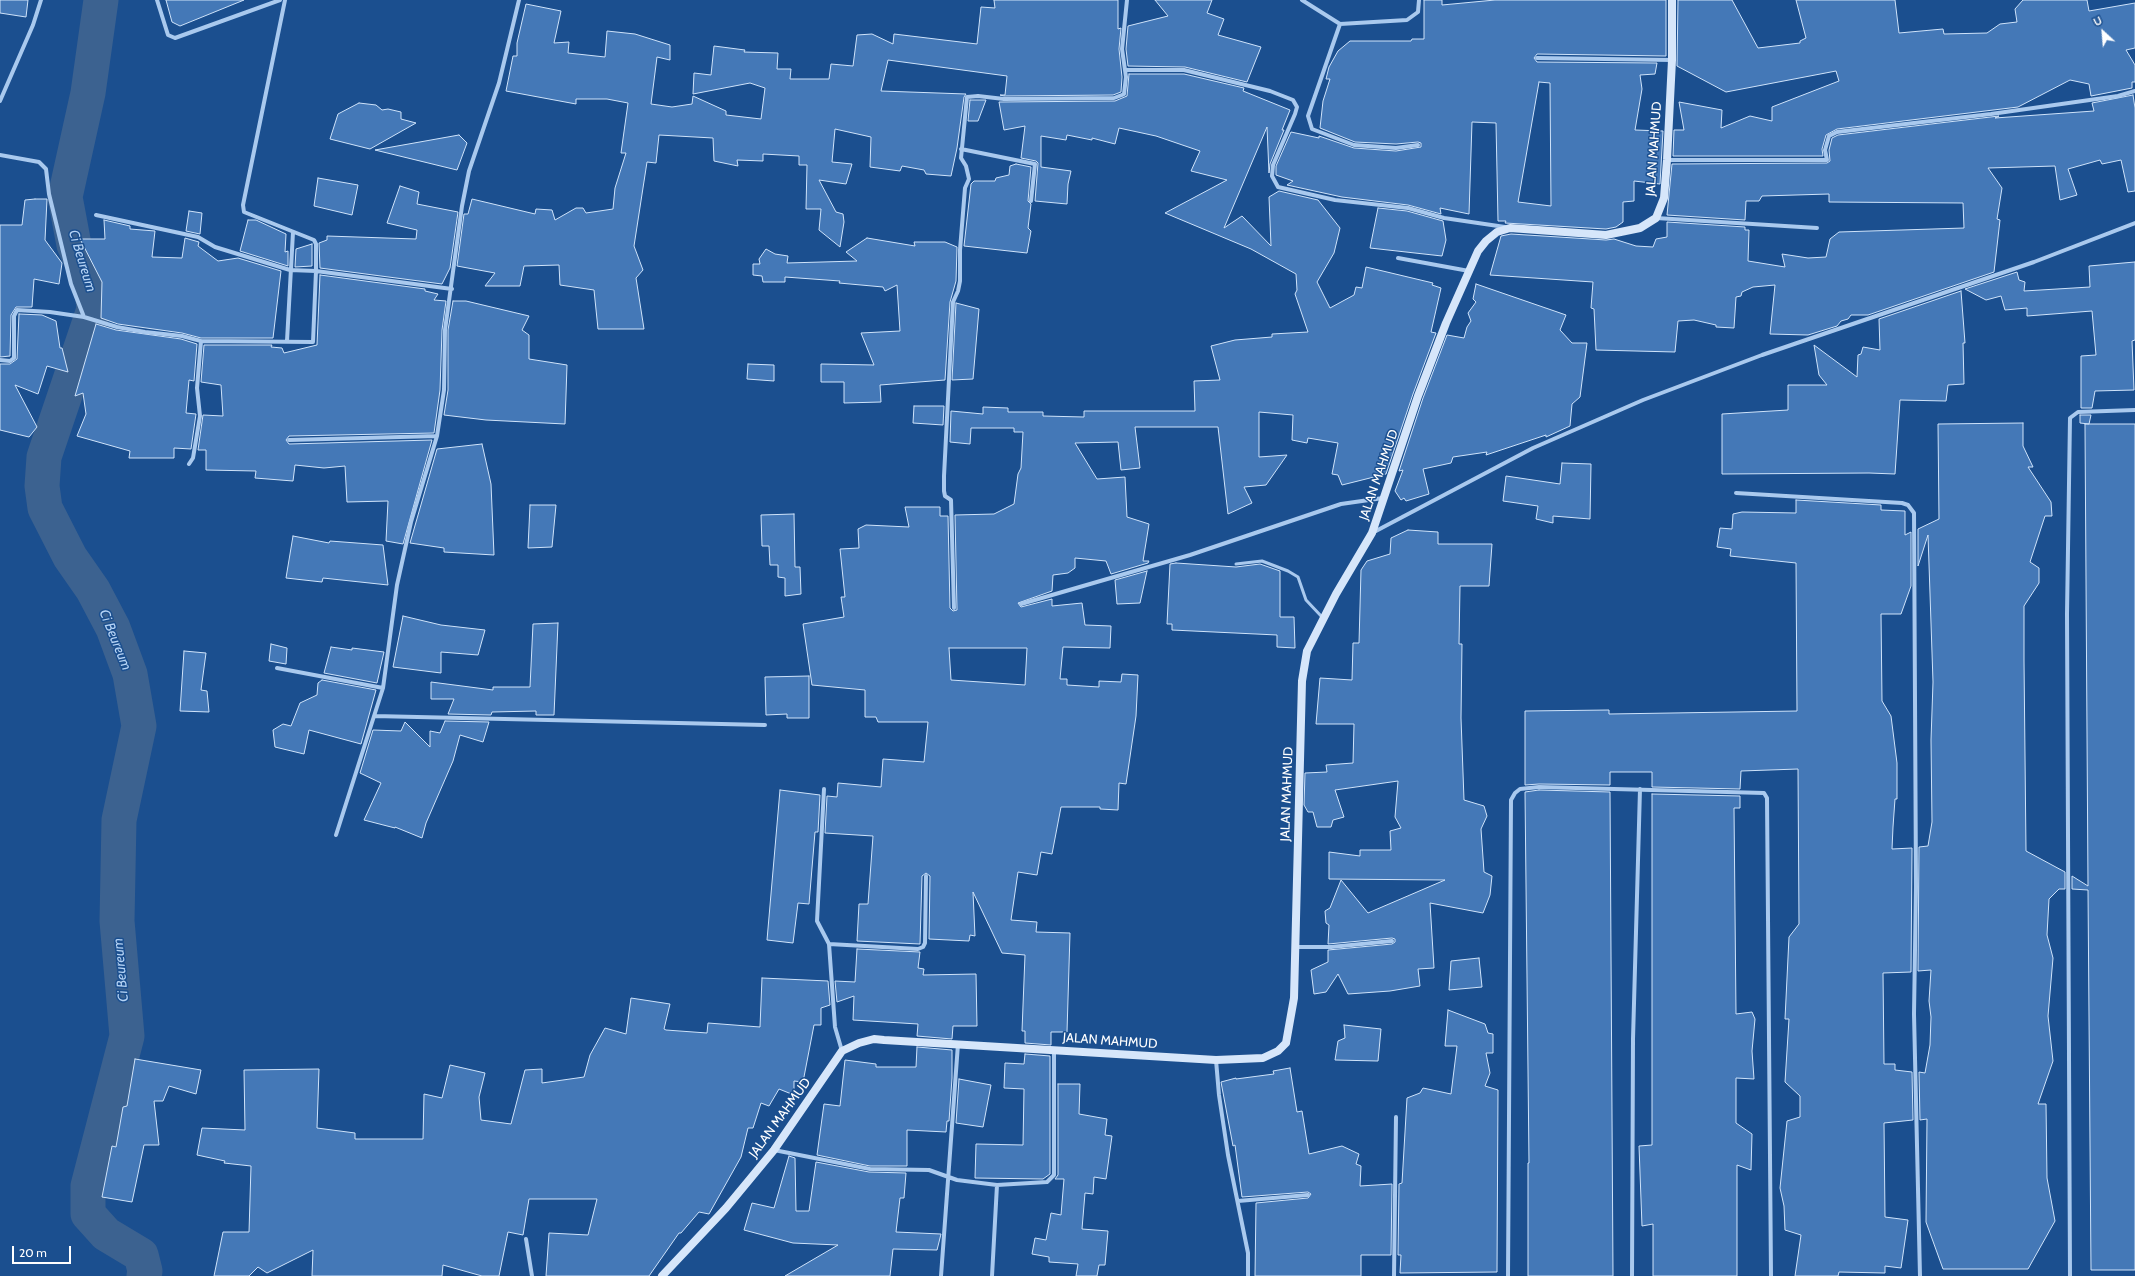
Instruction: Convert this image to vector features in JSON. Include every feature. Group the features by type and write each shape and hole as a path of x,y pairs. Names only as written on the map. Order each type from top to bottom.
{"street":[{"path":"0,101 33,25 41,0"},
{"path":"157,0 168,35 175,38 280,0"},
{"path":"0,360 10,361 14,358 14,316 16,311 50,312 86,317 117,327 182,336 201,341 313,342 316,271 316,244 314,240 246,215 243,206 284,0"},
{"path":"336,835 383,688 397,585 418,495 437,436 444,390 446,330 462,206 470,171 499,83 519,0"},
{"path":"954,608 951,500 945,496 944,476 953,302 958,291 960,281 960,250 965,188 969,179 966,166 961,158 967,97 978,96 1004,99 1117,98 1124,94 1125,70 1122,49 1127,0"},
{"path":"1302,0 1340,24 1407,20 1418,12 1419,0"},
{"name":"JALAN MAHMUD","path":"662,1276 726,1208 774,1150 842,1051 859,1043 874,1039 1216,1060 1264,1058 1278,1051 1286,1043 1294,998 1302,677 1307,651 1323,618 1372,533 1421,389 1446,322 1478,251 1486,241 1497,232 1512,228 1606,235 1640,228 1656,218 1664,198 1667,160 1672,60 1672,0"},
{"path":"1340,24 1308,116 1312,129 1354,145 1396,148 1418,145"},
{"path":"1538,58 1672,60"},
{"path":"1125,70 1184,70 1270,91 1293,100 1297,107 1295,114 1273,165 1272,176 1278,187 1335,200 1408,208 1444,218 1512,228"},
{"path":"1667,160 1827,160 1826,150 1829,136 1837,132 1992,114 2118,96 2135,91"},
{"path":"961,149 1035,164 1031,201"},
{"path":"0,155 39,162 46,169 49,194 71,284 86,317"},
{"path":"96,215 198,237 215,247 290,270 316,271 452,289"},
{"path":"1656,218 1817,228"},
{"path":"1372,533 1533,448 1643,400 1762,355 2034,262 2135,223"},
{"path":"287,341 293,232"},
{"path":"1398,258 1469,271"},
{"path":"189,464 193,458 200,416 197,388 201,341"},
{"path":"2070,1276 2066,614 2070,418 2078,412 2135,410"},
{"path":"289,440 437,436"},
{"path":"1736,493 1902,503 1908,505 1914,513 1916,887 1914,1014 1920,1276"},
{"path":"1021,604 1190,555 1342,504 1383,498"},
{"path":"277,668 383,688"},
{"path":"374,716 765,725"},
{"path":"1508,1276 1511,800 1515,793 1520,789 1532,787 1764,793 1767,798 1771,1276"},
{"path":"824,789 816,922 829,944 835,1027 842,1051"},
{"path":"1632,1276 1633,1039 1640,789"},
{"path":"829,944 918,950 923,947 926,944 926,876"},
{"path":"1295,947 1331,947 1392,941"},
{"path":"941,1276 958,1044"},
{"path":"774,1150 870,1170 929,1170 949,1178 997,1185 1047,1182 1054,1175 1054,1049"},
{"path":"1216,1060 1224,1133 1248,1253 1248,1276"},
{"path":"1394,1276 1396,1117"},
{"path":"992,1276 997,1185"},
{"path":"1238,1201 1308,1195"},
{"path":"526,1240 532,1276"}],"lane":[{"path":"1236,564 1262,561 1288,571 1298,577 1306,600 1323,618"}],"building":[{"path":"0,0 28,0 26,17 0,13"},
{"path":"166,0 244,0 180,26 172,22"},
{"path":"994,0 1118,0 1118,29 1121,28 1119,49 1122,77 1121,92 1113,95 1004,96 1000,95 1005,95 1007,76 888,60 881,91 966,94 964,97 957,148 951,176 926,174 924,170 902,166 900,171 870,167 871,137 835,129 832,162 852,164 846,184 819,180 836,212 843,214 844,222 840,247 819,230 821,209 806,209 807,165 799,165 799,156 763,154 763,161 737,160 738,166 714,161 713,138 659,135 656,163 647,162 634,246 643,270 636,278 644,329 598,329 594,290 560,285 559,265 524,266 520,286 485,286 495,273 457,266 464,214 468,214 472,199 535,214 536,209 552,210 555,220 576,208 583,208 586,213 613,209 615,188 626,153 621,153 628,103 607,99 576,99 576,104 506,91 513,56 517,56 517,43 526,4 561,11 554,43 569,42 568,53 605,57 607,31 635,34 670,45 670,60 657,57 651,104 672,107 692,104 693,96 726,111 726,115 761,119 765,88 750,83 693,94 694,73 711,75 714,46 745,50 744,52 778,53 777,69 791,69 790,79 829,79 831,64 853,66 857,35 872,34 893,44 894,34 977,44 981,7 995,8"},
{"path":"1155,0 1212,0 1207,13 1224,19 1218,35 1261,47 1247,82 1185,67 1128,66 1126,49 1128,26 1168,16"},
{"path":"1424,0 1442,0 1442,5 1495,0 1666,0 1666,56 1537,54 1534,58 1537,62 1657,63 1655,74 1640,75 1642,89 1635,130 1663,131 1660,184 1634,181 1634,201 1623,202 1623,222 1616,227 1606,229 1505,223 1506,221 1498,221 1496,123 1472,122 1469,214 1440,208 1441,214 1408,205 1342,197 1287,185 1293,181 1276,175 1276,166 1291,132 1319,138 1319,136 1354,148 1396,151 1421,147 1421,143 1418,142 1396,144 1355,142 1320,128 1323,101 1330,79 1326,79 1329,67 1338,51 1350,41 1411,41 1412,39 1424,39","holes":["1539,82 1550,83 1551,206 1518,202"]},
{"path":"1678,0 1732,0 1758,48 1800,43 1800,41 1806,38 1796,0 1895,0 1899,33 1943,29 1944,34 1987,33 2000,24 2017,22 2015,9 2023,0 2087,0 2089,11 2135,3 2135,48 2126,50 2135,65 2135,82 2132,82 2132,88 2091,96 2089,84 2070,80 2018,107 1837,129 1826,135 1822,149 1823,156 1673,156 1674,130 1684,130 1679,102 1722,110 1721,128 1750,116 1772,121 1772,107 1839,81 1836,71 1726,92 1677,66"},
{"path":"1129,74 1184,74 1244,88 1243,91 1290,110 1282,130 1284,130 1270,164 1269,173 1267,127 1224,228 1242,216 1271,246 1269,197 1279,191 1318,200 1340,228 1334,253 1317,282 1330,308 1354,295 1356,287 1362,288 1366,267 1433,283 1432,285 1441,288 1431,332 1436,333 1413,394 1386,474 1342,485 1338,475 1332,474 1338,443 1308,438 1307,443 1292,440 1293,415 1259,412 1259,457 1287,455 1266,485 1244,487 1252,503 1228,514 1218,427 1135,427 1140,468 1121,470 1118,442 1075,443 1097,479 1125,477 1127,517 1149,524 1143,561 1149,561 1148,563 1111,574 1106,561 1075,558 1075,568 1068,573 1053,575 1052,591 1018,603 1021,607 1052,599 1052,606 1082,603 1085,625 1111,626 1110,648 1063,647 1060,679 1067,679 1067,685 1099,687 1099,681 1121,682 1122,674 1138,675 1136,716 1126,784 1119,783 1118,810 1100,809 1100,807 1061,807 1052,854 1041,852 1037,875 1018,872 1011,920 1037,922 1036,932 1070,933 1067,1032 1051,1032 1051,1045 1025,1043 1025,1031 1022,1031 1025,955 1002,953 973,892 975,936 970,935 969,941 929,939 930,876 926,873 922,876 920,944 857,941 859,904 868,904 873,836 825,833 827,796 837,797 838,783 881,787 883,759 924,762 928,722 878,722 876,717 865,717 865,690 812,685 803,624 844,617 841,597 845,597 840,549 859,548 858,529 866,525 909,527 905,507 940,507 940,516 948,516 950,608 953,611 957,610 955,515 994,514 1014,504 1018,474 1021,468 1023,432 1014,432 1014,428 971,428 970,444 950,442 951,411 983,414 983,407 1008,408 1008,412 1043,412 1043,416 1084,417 1084,411 1195,411 1194,381 1220,380 1211,346 1235,340 1272,337 1272,334 1308,332 1295,294 1297,290 1296,274 1251,249 1165,213 1227,180 1191,171 1200,151 1156,136 1119,128 1115,144 1092,138 1092,140 1067,135 1066,140 1041,136 1041,167 1071,171 1068,184 1067,204 1035,201 1038,163 1036,161 1021,158 1025,126 1004,130 999,102 1115,101 1127,96","holes":["949,648 1027,648 1025,685 951,680"]},
{"path":"2133,95 2135,108 2135,191 2128,192 2121,160 2102,164 2100,160 2068,169 2077,195 2060,200 2055,166 1988,168 2002,188 1997,219 2000,220 1994,272 1868,315 1851,315 1848,319 1841,321 1837,326 1808,335 1770,334 1775,285 1753,287 1742,292 1741,296 1736,297 1734,328 1716,327 1716,325 1694,320 1678,321 1675,352 1596,350 1594,309 1591,308 1593,282 1490,275 1501,236 1511,234 1606,240 1614,239 1636,246 1653,247 1656,239 1667,237 1667,222 1745,227 1745,230 1749,230 1748,261 1785,267 1782,254 1808,258 1826,257 1830,239 1839,232 1964,228 1963,203 1829,202 1829,194 1762,196 1759,201 1746,201 1745,220 1667,215 1672,164 1827,163 1830,161 1829,150 1832,138 1838,135 1999,116 1995,118 2094,111 2092,103"},
{"path":"970,100 986,100 978,121 968,121"},
{"path":"359,103 376,105 382,110 388,109 401,112 401,119 416,123 370,149 330,139 338,114"},
{"path":"459,135 467,143 457,170 375,150"},
{"path":"1016,164 1031,167 1028,201 1031,204 1028,228 1031,231 1027,253 964,246 971,184 974,181 995,181 996,178 1009,175 1010,166"},
{"path":"318,178 358,185 352,215 314,206"},
{"path":"400,186 419,192 417,204 458,212 450,268 442,284 320,268 319,243 327,240 327,236 416,239 417,230 387,223"},
{"path":"47,199 45,240 62,263 59,284 34,279 32,307 16,307 11,315 10,356 0,357 0,225 22,225 25,200"},
{"path":"1378,208 1407,211 1443,221 1446,240 1442,256 1370,248"},
{"path":"189,211 202,213 200,234 186,231"},
{"path":"104,220 130,226 130,229 155,231 152,257 182,258 185,238 199,242 198,246 218,261 238,258 281,271 273,338 201,338 182,333 118,324 101,318 102,282 80,239 105,239"},
{"path":"248,220 256,220 286,234 285,252 288,251 288,266 240,251"},
{"path":"867,238 915,246 914,242 945,242 957,247 956,281 950,302 945,380 880,385 881,402 844,403 844,382 821,382 821,364 874,365 861,333 900,331 897,285 885,291 883,287 839,283 840,281 785,277 785,282 763,282 762,276 753,275 753,264 760,264 759,259 766,249 775,254 788,256 787,263 857,261 846,252"},
{"path":"312,244 312,266 295,267 296,249"},
{"path":"2135,262 2135,340 2132,341 2134,390 2095,391 2092,408 2081,408 2081,356 2096,355 2092,311 2027,316 2027,308 2005,310 2001,296 1986,300 1965,289 2017,272 2019,280 2025,282 2024,291 2090,287 2089,266"},
{"path":"320,275 425,289 425,291 438,294 434,300 446,301 442,330 440,390 434,433 289,436 286,440 289,444 432,440 403,544 386,541 388,501 347,502 345,466 324,468 295,465 293,481 255,478 256,471 206,470 206,450 198,450 203,415 223,416 221,385 201,382 204,345 272,345 271,347 282,348 284,353 317,345"},
{"path":"1476,284 1566,315 1560,330 1572,343 1587,343 1580,397 1572,404 1570,426 1546,437 1546,435 1486,455 1487,452 1453,457 1451,463 1423,469 1429,494 1406,501 1404,498 1401,500 1395,491 1403,470 1399,471 1423,398 1447,335 1464,338 1467,327 1471,321 1468,313 1476,302 1473,299"},
{"path":"1961,291 1965,343 1963,343 1964,384 1948,385 1946,401 1900,400 1895,474 1722,474 1722,414 1788,410 1788,385 1827,385 1819,375 1814,345 1857,377 1858,355 1861,354 1863,347 1880,350 1879,319"},
{"path":"453,301 466,301 529,316 522,330 529,335 529,359 567,365 565,424 486,420 444,415 448,390 448,330"},
{"path":"956,303 979,309 973,379 952,380"},
{"path":"19,314 42,315 56,321 60,348 62,348 68,372 47,366 38,394 15,385 37,427 29,437 0,430 0,364 10,364 17,359"},
{"path":"96,324 116,330 181,339 197,344 194,381 189,380 186,413 196,414 191,449 174,448 174,458 129,458 130,451 77,436 86,414 83,393 75,396"},
{"path":"748,364 774,365 774,381 747,379"},
{"path":"914,406 944,406 943,425 913,423"},
{"path":"2080,415 2091,415 2089,424 2080,423"},
{"path":"2023,423 2023,446 2033,467 2028,467 2051,502 2052,516 2045,516 2030,562 2039,568 2039,583 2024,606 2024,661 2026,851 2065,872 2065,889 2059,889 2049,899 2047,935 2053,958 2048,1016 2053,1061 2038,1104 2046,1104 2047,1178 2055,1221 2028,1269 1943,1269 1926,1222 1927,1119 1920,1120 1919,1072 1925,1073 1930,1045 1931,1017 1929,1001 1931,970 1918,971 1919,847 1928,846 1932,822 1931,740 1933,682 1928,535 1918,566 1918,529 1939,519 1938,424"},
{"path":"2085,424 2135,424 2135,1270 2091,1270 2088,890 2072,889 2072,876 2088,886"},
{"path":"482,444 491,484 494,555 444,552 444,548 410,543 437,449"},
{"path":"1562,463 1591,464 1590,519 1553,516 1553,523 1536,519 1538,506 1503,501 1506,476 1560,484"},
{"path":"1796,500 1881,505 1881,510 1905,511 1905,535 1911,532 1911,586 1901,614 1881,614 1882,701 1891,716 1897,763 1897,799 1895,799 1892,849 1912,848 1911,972 1883,973 1884,1064 1895,1064 1895,1070 1912,1072 1913,1120 1884,1123 1885,1217 1908,1220 1901,1268 1885,1266 1885,1273 1839,1272 1838,1276 1795,1276 1801,1235 1785,1230 1784,1206 1780,1188 1787,1121 1800,1117 1800,1096 1785,1082 1789,1019 1785,1019 1789,937 1799,924 1798,769 1741,771 1740,789 1652,787 1652,772 1610,772 1610,785 1525,785 1525,711 1609,710 1609,714 1797,711 1796,563 1730,556 1731,549 1717,547 1720,528 1732,529 1733,514 1742,512 1796,513"},
{"path":"530,505 556,505 552,547 528,548"},
{"path":"794,514 795,567 800,567 801,594 785,596 785,578 778,577 778,565 770,565 769,546 762,546 761,515"},
{"path":"1408,530 1438,532 1438,544 1492,544 1489,586 1460,586 1459,644 1462,644 1461,718 1464,800 1484,806 1487,816 1481,829 1484,872 1492,876 1490,895 1483,913 1430,903 1434,968 1418,969 1420,986 1390,991 1348,994 1338,974 1326,992 1314,994 1311,970 1328,962 1328,950 1392,944 1395,942 1395,939 1392,938 1328,944 1329,925 1326,923 1325,911 1330,908 1341,880 1368,913 1445,880 1329,879 1329,852 1360,856 1360,850 1391,850 1390,831 1401,828 1395,817 1398,781 1335,790 1344,817 1333,820 1331,827 1317,827 1313,812 1308,812 1304,805 1305,773 1327,772 1326,765 1353,763 1354,724 1316,724 1320,678 1352,680 1353,643 1359,643 1361,570 1367,561 1390,554 1391,538"},
{"path":"293,536 329,543 330,541 383,545 388,585 323,578 322,582 286,578"},
{"path":"1176,563 1236,567 1260,564 1280,571 1280,617 1294,617 1295,648 1277,647 1277,635 1172,630 1172,624 1167,624 1170,564"},
{"path":"1147,571 1140,603 1117,604 1115,580"},
{"path":"403,616 441,625 485,630 478,655 441,652 441,673 393,667"},
{"path":"558,623 554,715 536,715 536,711 492,712 491,715 448,714 454,699 431,699 431,682 493,690 493,687 530,687 533,624"},
{"path":"271,644 287,648 286,664 269,661"},
{"path":"331,647 384,652 377,683 324,673"},
{"path":"184,651 206,653 201,690 207,691 209,712 180,711"},
{"path":"809,676 809,718 787,718 787,714 766,715 765,677"},
{"path":"322,680 376,690 361,744 309,730 304,754 275,747 273,730 283,724 291,726 300,703 317,695 318,683"},
{"path":"445,721 489,722 483,742 460,735 453,761 426,823 422,838 395,827 364,820 381,783 360,773 373,730 401,731 405,722 430,747 430,731 440,733"},
{"path":"780,790 820,795 818,832 815,832 809,904 798,903 793,943 767,940"},
{"path":"1539,790 1610,792 1613,1276 1528,1276 1529,1163 1525,792"},
{"path":"1652,794 1740,796 1740,808 1734,808 1736,1014 1752,1012 1755,1019 1752,1051 1754,1079 1736,1078 1736,1123 1752,1134 1751,1170 1737,1165 1737,1276 1653,1276 1653,1224 1642,1226 1639,1146 1652,1145"},
{"path":"857,949 920,952 918,968 924,969 923,975 976,974 977,1026 953,1026 952,1039 917,1036 918,1024 853,1020 854,996 837,1002 835,981 855,982"},
{"path":"1479,958 1482,987 1449,990 1451,961"},
{"path":"762,978 828,981 830,1005 821,1008 821,1025 814,1025 803,1082 794,1081 794,1095 779,1089 769,1106 761,1103 753,1128 748,1128 741,1157 709,1214 699,1212 681,1233 679,1233 649,1276 546,1276 549,1233 588,1235 597,1199 529,1199 523,1235 508,1232 499,1276 482,1276 443,1265 442,1276 312,1276 313,1250 267,1273 258,1267 249,1276 214,1276 223,1232 249,1232 251,1166 224,1163 225,1161 197,1155 202,1128 245,1130 244,1070 319,1069 317,1128 355,1133 355,1139 423,1139 424,1094 442,1098 450,1065 485,1073 479,1097 481,1120 511,1124 525,1070 542,1069 542,1083 584,1077 590,1055 605,1028 626,1034 631,998 670,1004 664,1029 666,1030 707,1033 708,1023 760,1027"},
{"path":"1448,1010 1485,1024 1488,1033 1493,1034 1493,1053 1486,1053 1490,1073 1485,1086 1498,1090 1497,1272 1400,1273 1401,1255 1398,1255 1399,1184 1402,1183 1407,1098 1420,1093 1423,1088 1451,1094 1457,1046 1445,1046"},
{"path":"1344,1025 1381,1029 1378,1061 1335,1060 1338,1041 1345,1038"},
{"path":"917,1047 952,1050 949,1121 947,1121 946,1132 907,1130 907,1166 870,1166 817,1155 824,1104 840,1106 845,1060 876,1064 876,1067 916,1067"},
{"path":"1025,1054 1050,1056 1050,1174 1043,1179 975,1178 976,1144 1023,1145 1024,1089 1004,1088 1005,1063 1024,1064"},
{"path":"135,1059 201,1070 196,1094 169,1086 163,1101 154,1101 159,1145 144,1145 132,1202 102,1197 112,1146 116,1147 123,1107 127,1106"},
{"path":"1290,1068 1297,1112 1302,1111 1309,1154 1342,1146 1359,1154 1356,1164 1361,1166 1360,1186 1392,1184 1391,1255 1361,1255 1361,1276 1255,1276 1256,1203 1308,1198 1311,1194 1308,1192 1242,1197 1235,1145 1233,1146 1221,1082 1236,1078 1274,1074 1273,1071"},
{"path":"959,1079 991,1085 983,1127 956,1123"},
{"path":"1058,1084 1080,1084 1079,1114 1107,1119 1105,1135 1112,1136 1106,1179 1094,1177 1093,1194 1085,1193 1082,1229 1108,1231 1105,1265 1099,1265 1097,1276 1076,1276 1078,1264 1049,1262 1049,1257 1032,1254 1035,1238 1046,1240 1051,1213 1061,1215 1064,1179 1055,1179 1058,1175"},
{"path":"789,1156 795,1158 796,1211 809,1211 816,1162 869,1172 906,1173 904,1198 900,1198 896,1232 941,1234 937,1250 893,1249 890,1276 785,1276 838,1245 793,1243 744,1230 752,1203 774,1208"}],"waterway":[{"name":"Ci Beureum","path":"101,0 88,93 65,197 74,245 91,282 94,309 44,457 42,486 45,508 70,557 93,590 113,628 130,674 139,726 119,820 117,921 127,1036 88,1186 88,1214 106,1234 141,1255 145,1271 144,1276"}]}
